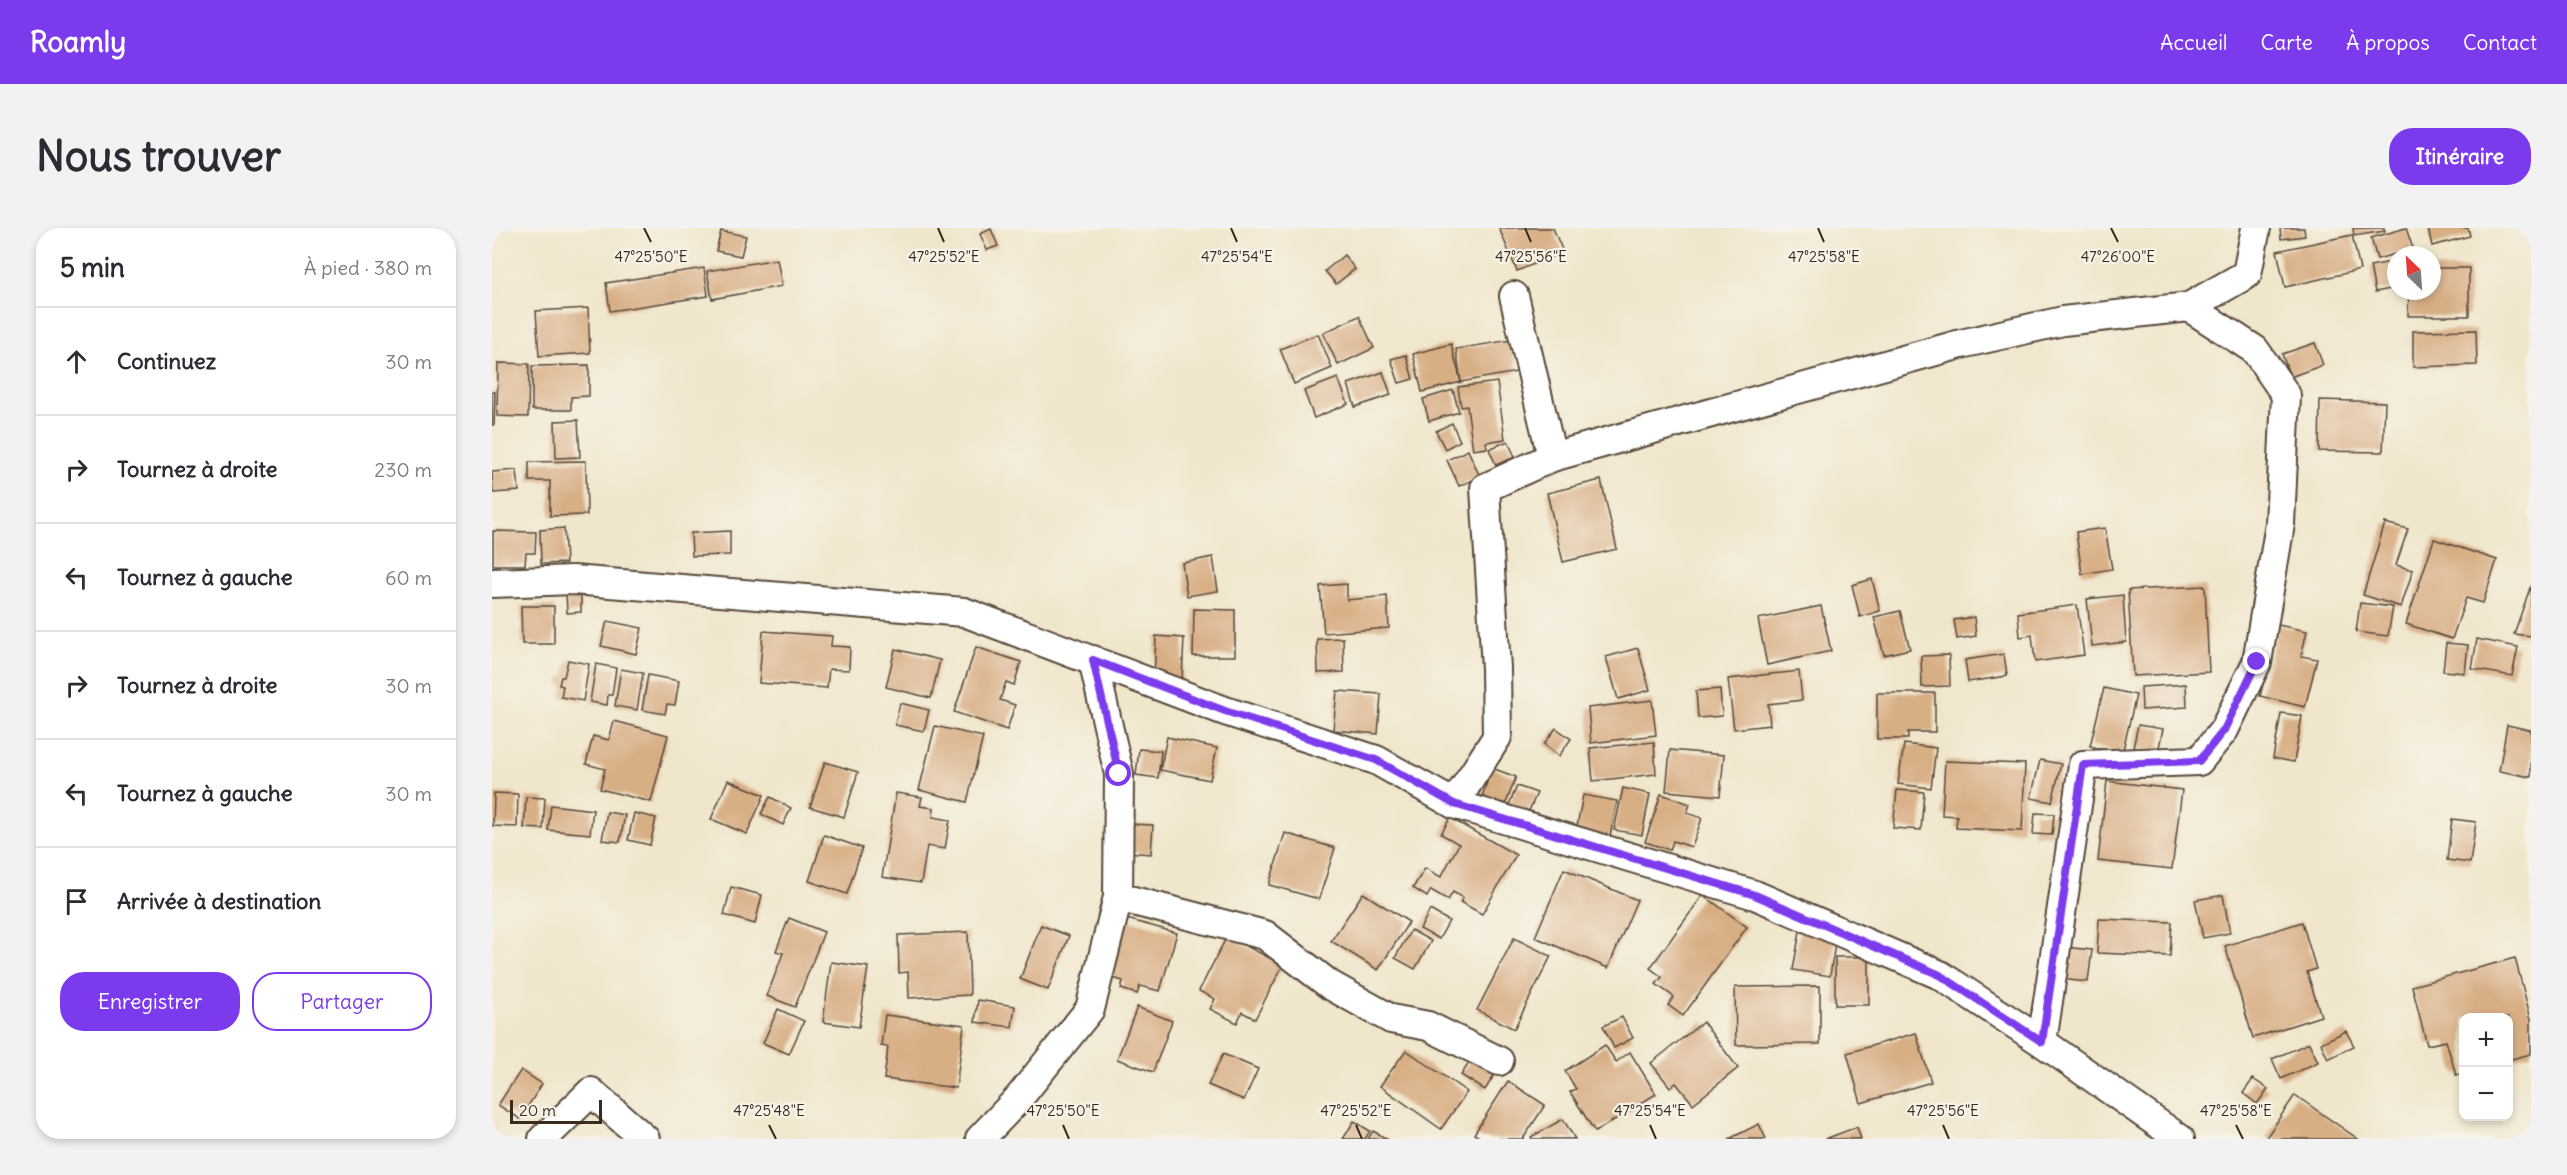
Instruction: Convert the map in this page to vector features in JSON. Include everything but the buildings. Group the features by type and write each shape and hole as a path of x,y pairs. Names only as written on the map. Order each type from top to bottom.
{"street":[{"path":"1454,804 1497,737 1496,668 1485,488 1552,458 1961,344 2063,321 2189,307 2247,274 2256,228"},
{"path":"1514,296 1552,458"},
{"path":"2042,1042 2083,765 2199,761 2224,730 2257,662 2280,524 2286,395 2255,350 2189,307"},
{"path":"492,583 573,579 964,612 1225,711 1376,760 1454,804 1755,895 1940,975 2042,1042 2180,1139"},
{"path":"980,1139 1018,1099 1090,1009 1118,897 1119,774 1093,660"},
{"path":"1118,897 1265,935 1330,985 1391,1019 1428,1026 1499,1061"},
{"path":"543,1139 591,1092 645,1139"}],"route":[{"path":"1119,774 1093,660 1225,711 1376,760 1454,804 1755,895 1940,975 2042,1042 2083,765 2199,761 2224,730 2257,662"}]}
